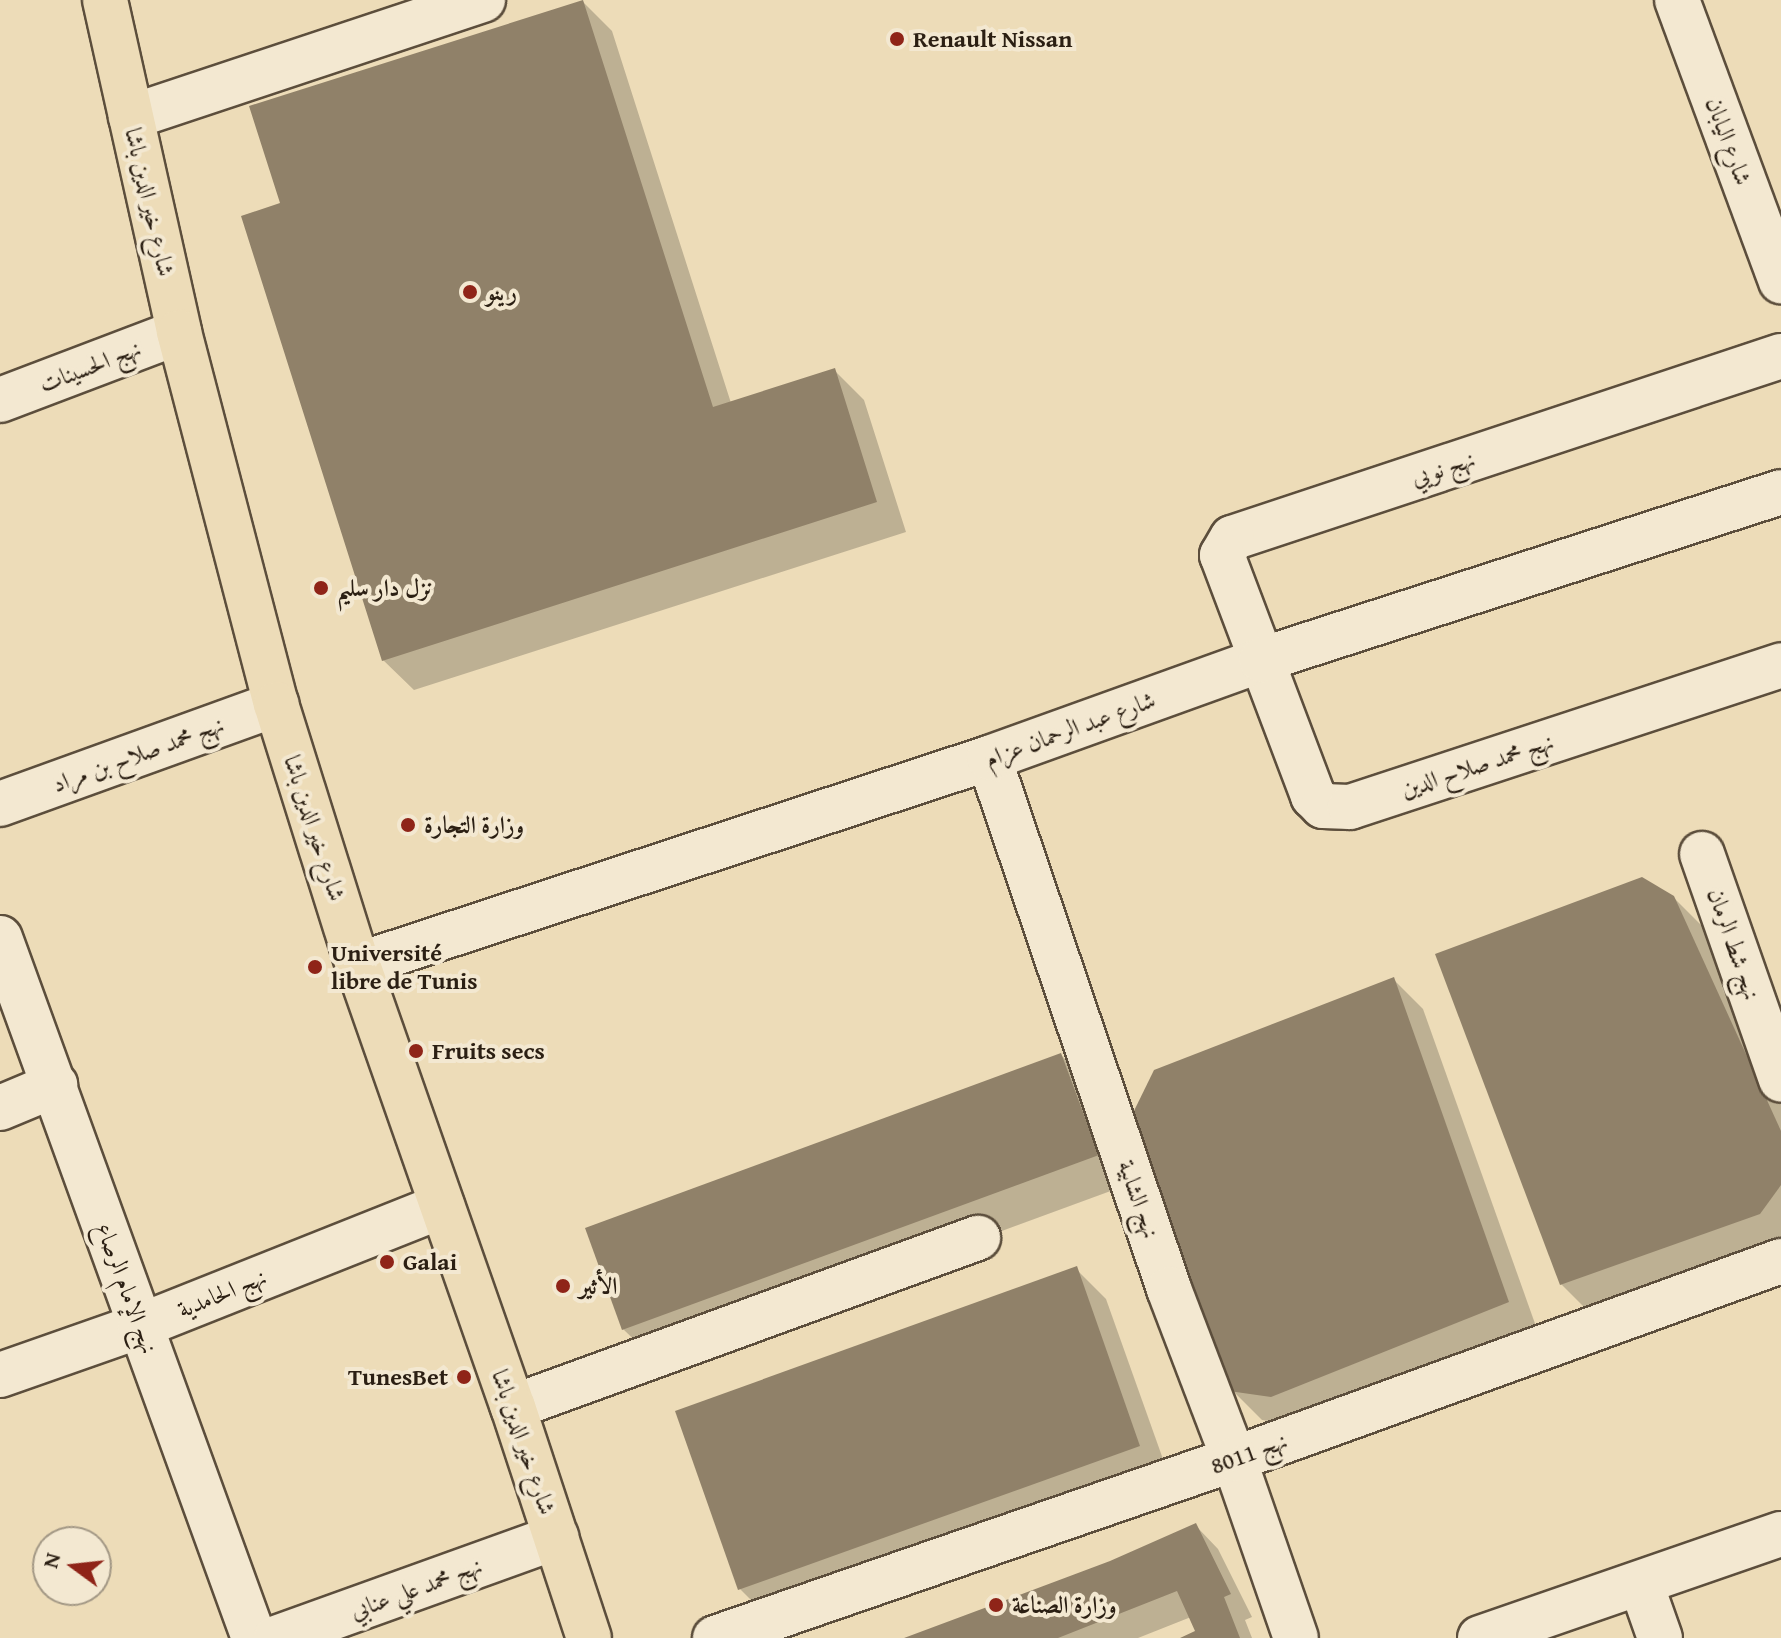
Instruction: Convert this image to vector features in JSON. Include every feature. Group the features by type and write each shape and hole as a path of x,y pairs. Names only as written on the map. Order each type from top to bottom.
{"main road":[{"name":"شارع خير الدين باشا","path":"105,0 179,332 276,704 358,965 513,1407 589,1638"}],"street":[{"path":"131,117 412,10 483,0"},
{"name":"شارع اليابان","path":"1677,0 1781,281"},
{"name":"نهج الحسينات","path":"0,400 179,332"},
{"name":"نهج نويي","path":"1261,660 1224,568 1222,555 1232,538 1781,356"},
{"name":"شارع عبد الرحمان عزام","path":"358,965 989,758 1261,660 1781,492"},
{"name":"نهج محمد صلاح الدين","path":"1261,660 1313,796 1323,806 1339,809 1781,665"},
{"name":"نهج محمد صلاح بن مراد","path":"0,804 276,704"},
{"name":"نهج الشابية","path":"989,758 1169,1289 1234,1459 1296,1638"},
{"name":"نهج شط الرمان","path":"1702,854 1781,1080"},
{"name":"نهج الإمام الرصاع","path":"0,938 254,1638"},
{"path":"0,1108 55,1085"},
{"name":"نهج الحامدية","path":"0,1375 140,1326 442,1206"},
{"path":"513,1407 978,1238"},
{"name":"نهج 8011","path":"715,1638 1234,1459 1781,1261"},
{"path":"1480,1638 1781,1534"},
{"name":"نهج محمد علي عنابي","path":"276,1638 556,1537"},
{"path":"1641,1584 1660,1638"}],"building":[{"name":"رينو","path":"583,0 713,407 835,368 877,502 382,661 241,216 280,203 249,106"},
{"path":"1642,877 1674,896 1781,1131 1781,1185 1760,1214 1560,1285 1435,954"},
{"path":"1394,977 1509,1302 1271,1397 1229,1391 1131,1117 1154,1070"},
{"path":"1061,1053 1099,1155 622,1330 585,1228"},
{"path":"1077,1266 1140,1446 738,1590 675,1411"},
{"path":"1196,1523 1231,1594 1224,1597 1240,1638 1180,1638 1195,1631 1177,1591 1058,1638 904,1638 1110,1561"}],"place":[{"name":"Renault Nissan","path":"897,39"},
{"name":"رينو","path":"470,292"},
{"name":"نزل دار سليم","path":"321,588"},
{"name":"وزارة التجارة","path":"408,825"},
{"name":"Université libre de Tunis","path":"315,967"},
{"name":"Fruits secs","path":"416,1051"},
{"name":"Galai","path":"387,1262"},
{"name":"الأثير","path":"563,1286"},
{"name":"TunesBet","path":"464,1377"},
{"name":"وزارة الصناعة","path":"996,1605"}]}
